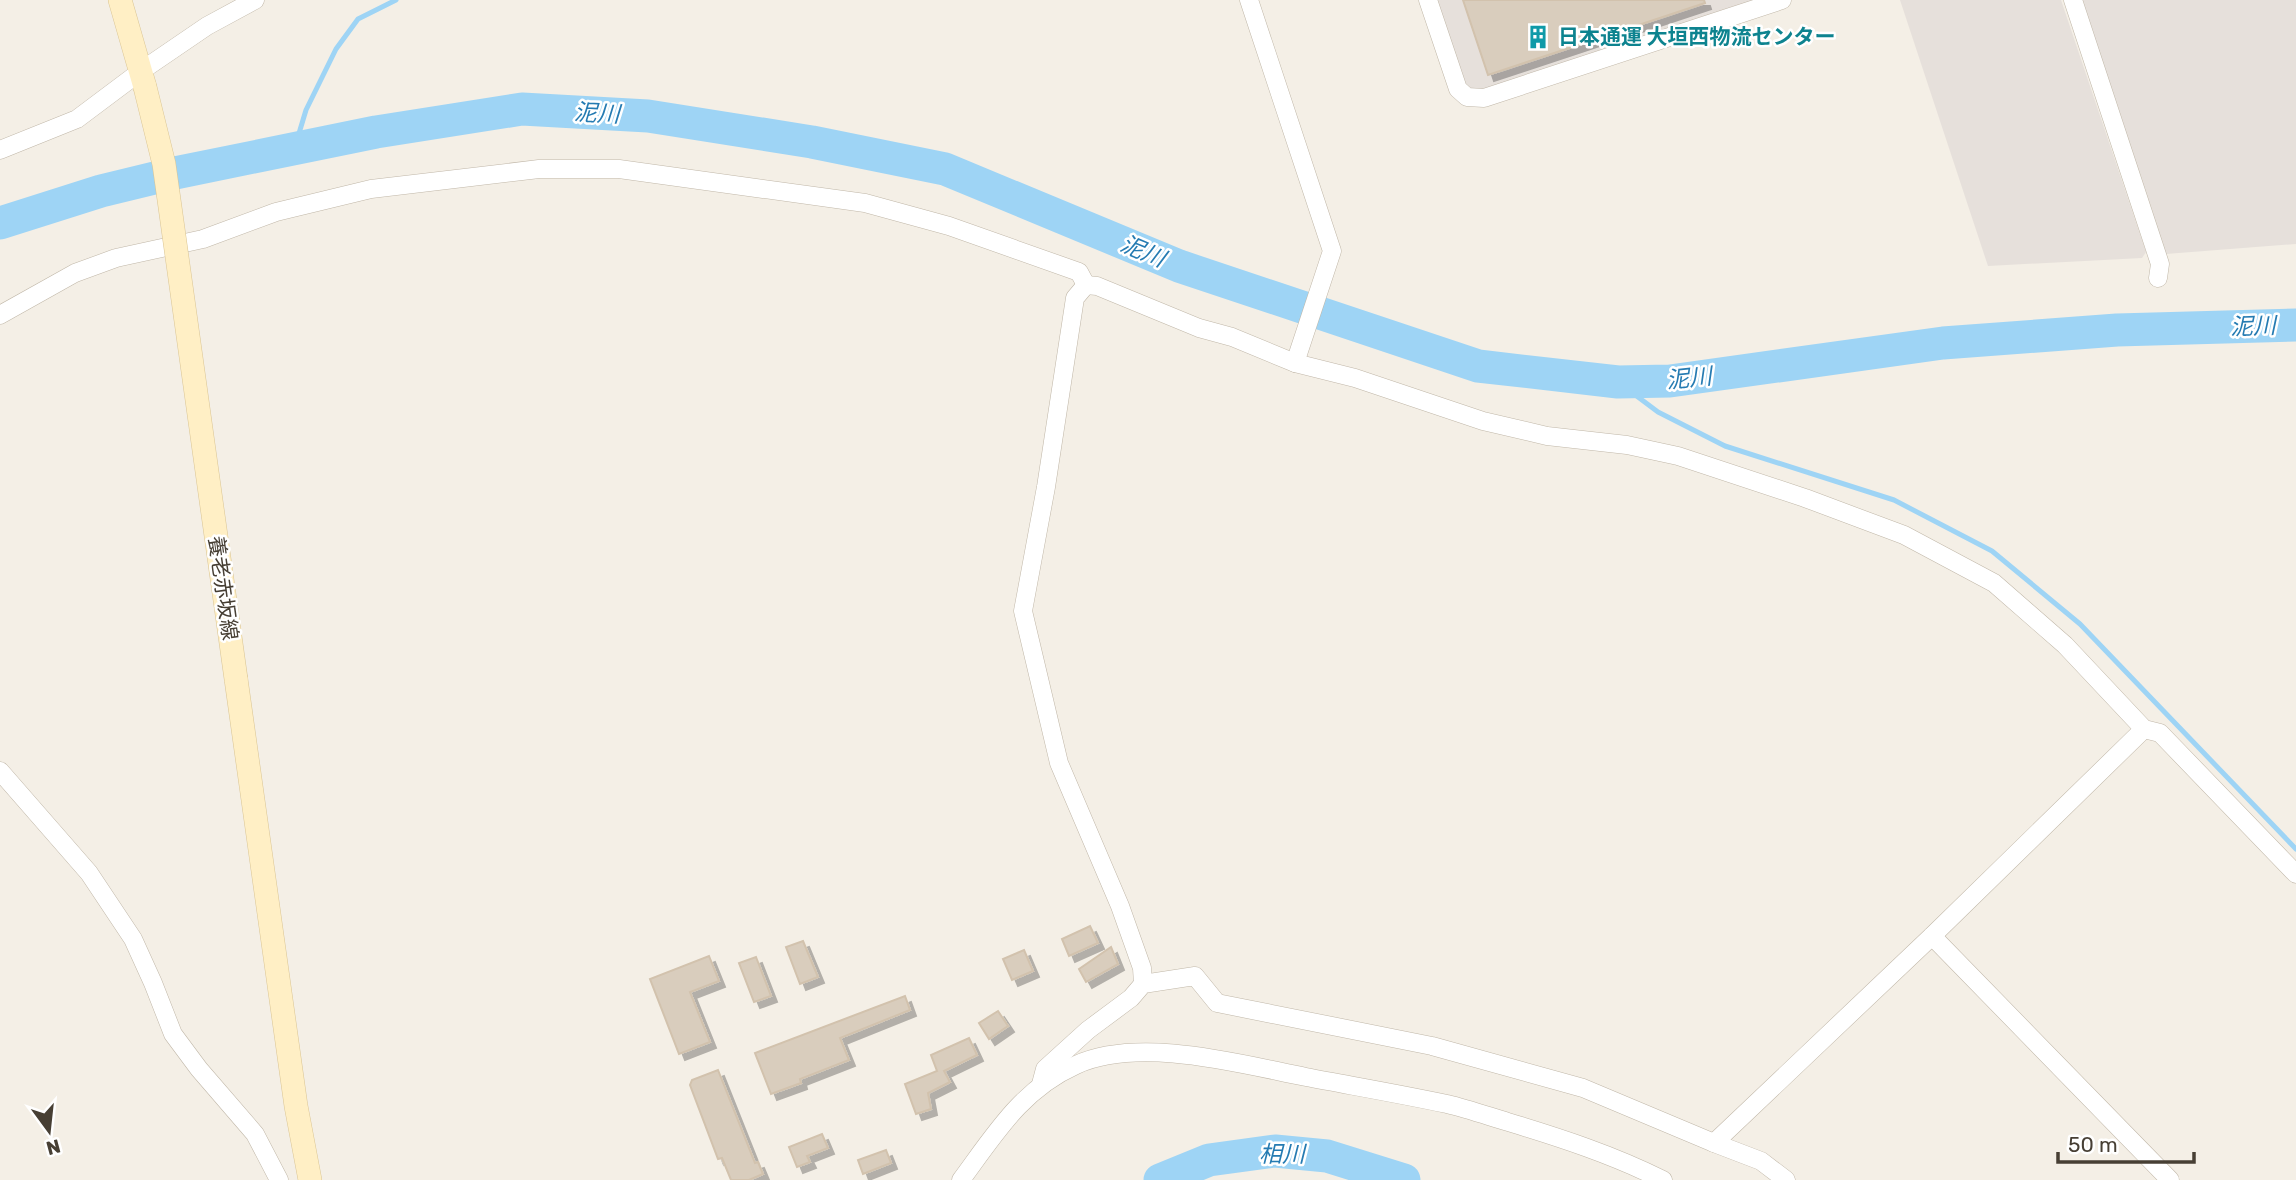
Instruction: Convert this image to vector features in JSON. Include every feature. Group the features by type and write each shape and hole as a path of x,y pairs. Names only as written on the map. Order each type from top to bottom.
{"main road":[{"name":"養老赤坂線","path":"120,0 164,164 296,1106 310,1180"}],"street":[{"path":"0,150 77,119 143,79 207,26 255,0"},
{"path":"1249,0 1332,251 1297,357"},
{"path":"1428,0 1458,89 1467,97 1484,98 1782,0"},
{"path":"2073,0 2160,264 2158,278"},
{"path":"0,315 85,269 116,258 203,239 276,212 371,189 539,169 619,169 865,203 949,226 1079,272 1086,285"},
{"path":"1086,285 1097,286 1199,328 1297,357 1496,424 1547,436 1627,445 1678,456 1805,498 1905,536 1994,583 2065,645 2144,729 2160,733 2296,874"},
{"path":"1086,285 1075,298 1023,611 1059,762 1120,906 1142,968 1143,984"},
{"path":"1714,1143 2144,729"},
{"path":"0,771 89,873 133,939 173,1034 255,1134 279,1180"},
{"path":"1932,936 2170,1180"},
{"path":"1041,1084 1045,1069 1143,984 1195,976 1217,1003 1432,1046 1583,1088 1760,1161 1786,1180"},
{"path":"961,1180 1008,1115 1041,1084 1077,1064 1101,1057 1139,1052 1233,1063 1450,1105 1563,1138 1662,1180"}],"shaded area":[{"name":"日本通運 大垣西物流センター","path":"1435,0 1755,0 1475,93 1464,88"},
{"path":"1900,0 2061,0 2146,252 2142,258 1988,266"},
{"path":"2081,0 2296,0 2296,244 2166,254"}],"building":[{"name":"日本通運 大垣西物流センター","path":"1463,0 1704,0 1705,3 1488,75"},
{"path":"1090,926 1098,943 1069,956 1062,939"},
{"path":"803,941 818,977 800,984 786,947"},
{"path":"1111,947 1118,964 1086,982 1079,969"},
{"path":"1024,950 1033,971 1012,980 1003,959"},
{"path":"709,956 719,981 690,992 710,1042 679,1054 650,979"},
{"path":"756,957 771,996 754,1002 739,963"},
{"path":"905,996 910,1010 840,1038 849,1060 800,1079 801,1083 771,1094 755,1053"},
{"path":"998,1011 1008,1026 989,1039 979,1023"},
{"path":"969,1038 977,1055 944,1071 950,1082 928,1093 931,1109 916,1114 905,1084 937,1071 931,1055"},
{"path":"718,1070 755,1163 758,1162 763,1174 749,1180 731,1180 722,1158 718,1159 690,1085 692,1080"},
{"path":"822,1134 828,1148 807,1156 810,1162 797,1167 789,1147"},
{"path":"886,1150 891,1163 863,1174 858,1160"}],"waterway":[{"path":"294,150 306,110 336,49 358,19 396,0"},
{"name":"泥川","path":"0,223 101,191 175,173 376,132 522,109 648,116 812,142 945,169 1179,266 1478,366 1618,382 1670,381 1943,343 2117,330 2296,325"},
{"path":"1618,382 1658,412 1725,446 1894,500 1992,551 2080,624 2296,849"},
{"name":"相川","path":"1160,1180 1209,1160 1275,1151 1327,1156 1404,1180"}],"place":[{"name":"日本通運 大垣西物流センター","path":"1538,37"}]}
